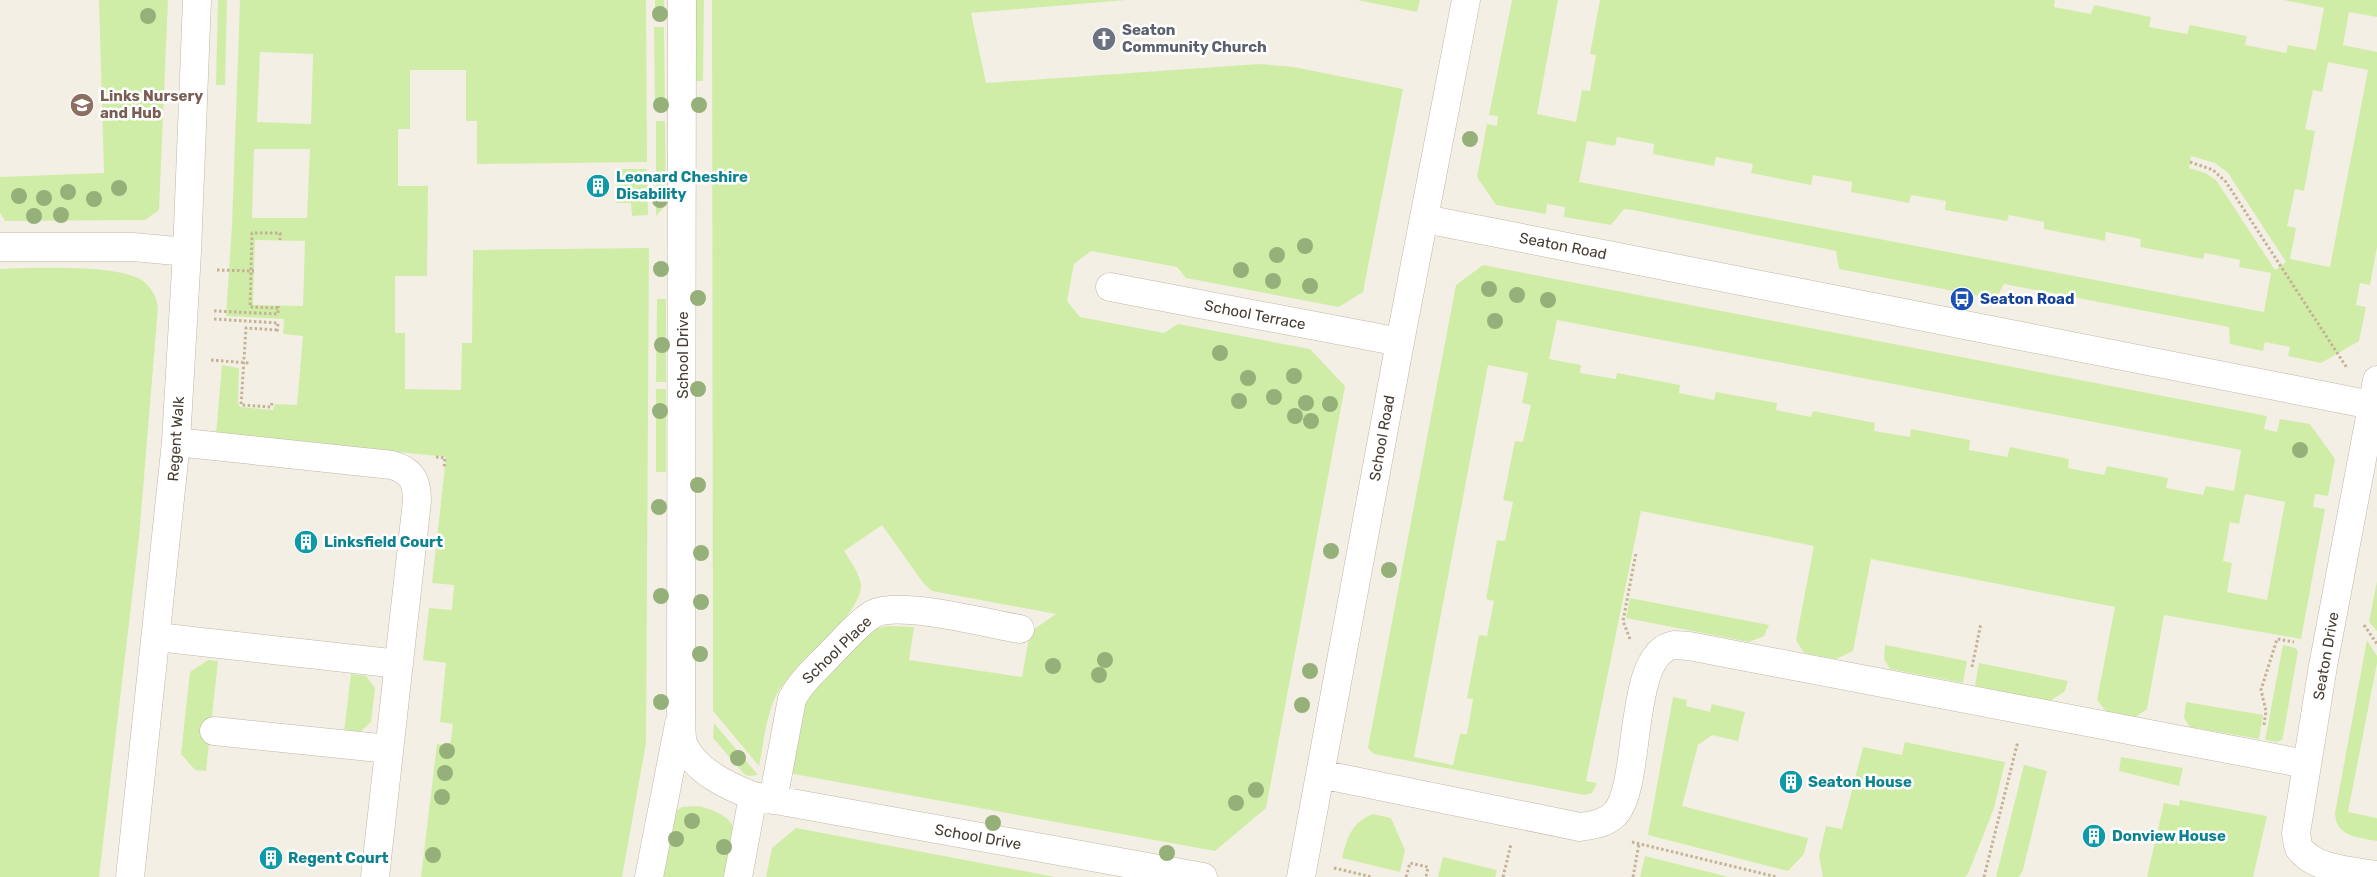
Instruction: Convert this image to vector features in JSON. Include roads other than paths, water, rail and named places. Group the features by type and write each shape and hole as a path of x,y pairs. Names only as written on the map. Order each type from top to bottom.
{"street":[{"name":"Regent Walk","path":"130,877 157,637 176,442 187,252 197,0"},
{"name":"School Drive","path":"682,0 681,711 684,745 699,765 718,780 763,798 1203,877"},
{"name":"School Road","path":"1302,869 1466,0"},
{"name":"Seaton Road","path":"1425,219 2375,397"},
{"path":"0,247 133,247 187,252"},
{"name":"School Terrace","path":"1110,287 1400,342"},
{"name":"Seaton Drive","path":"2375,397 2306,764 2296,832 2298,847 2308,858 2326,865 2377,875"},
{"path":"176,442 392,465 403,468 412,475 417,486 417,501 375,877"},
{"name":"School Place","path":"763,798 792,699 798,688 862,622 875,613 900,610 1020,629"},
{"path":"157,637 399,664"},
{"path":"1320,774 1580,826 1599,825 1616,813 1624,794 1645,676 1657,655 1673,645 1690,646 2306,764"},
{"name":"School Drive","path":"649,877 681,711"},
{"path":"214,731 389,749"},
{"path":"738,877 763,798"}],"place":[{"name":"Seaton Community Church","path":"1104,39"},
{"name":"Links Nursery and Hub","path":"82,105"},
{"name":"Leonard Cheshire Disability","path":"598,186"},
{"name":"Seaton Road","path":"1962,299"},
{"name":"Linksfield Court","path":"306,542"},
{"name":"Seaton House","path":"1791,782"},
{"name":"Donview House","path":"2094,836"},
{"name":"Regent Court","path":"271,858"}]}
